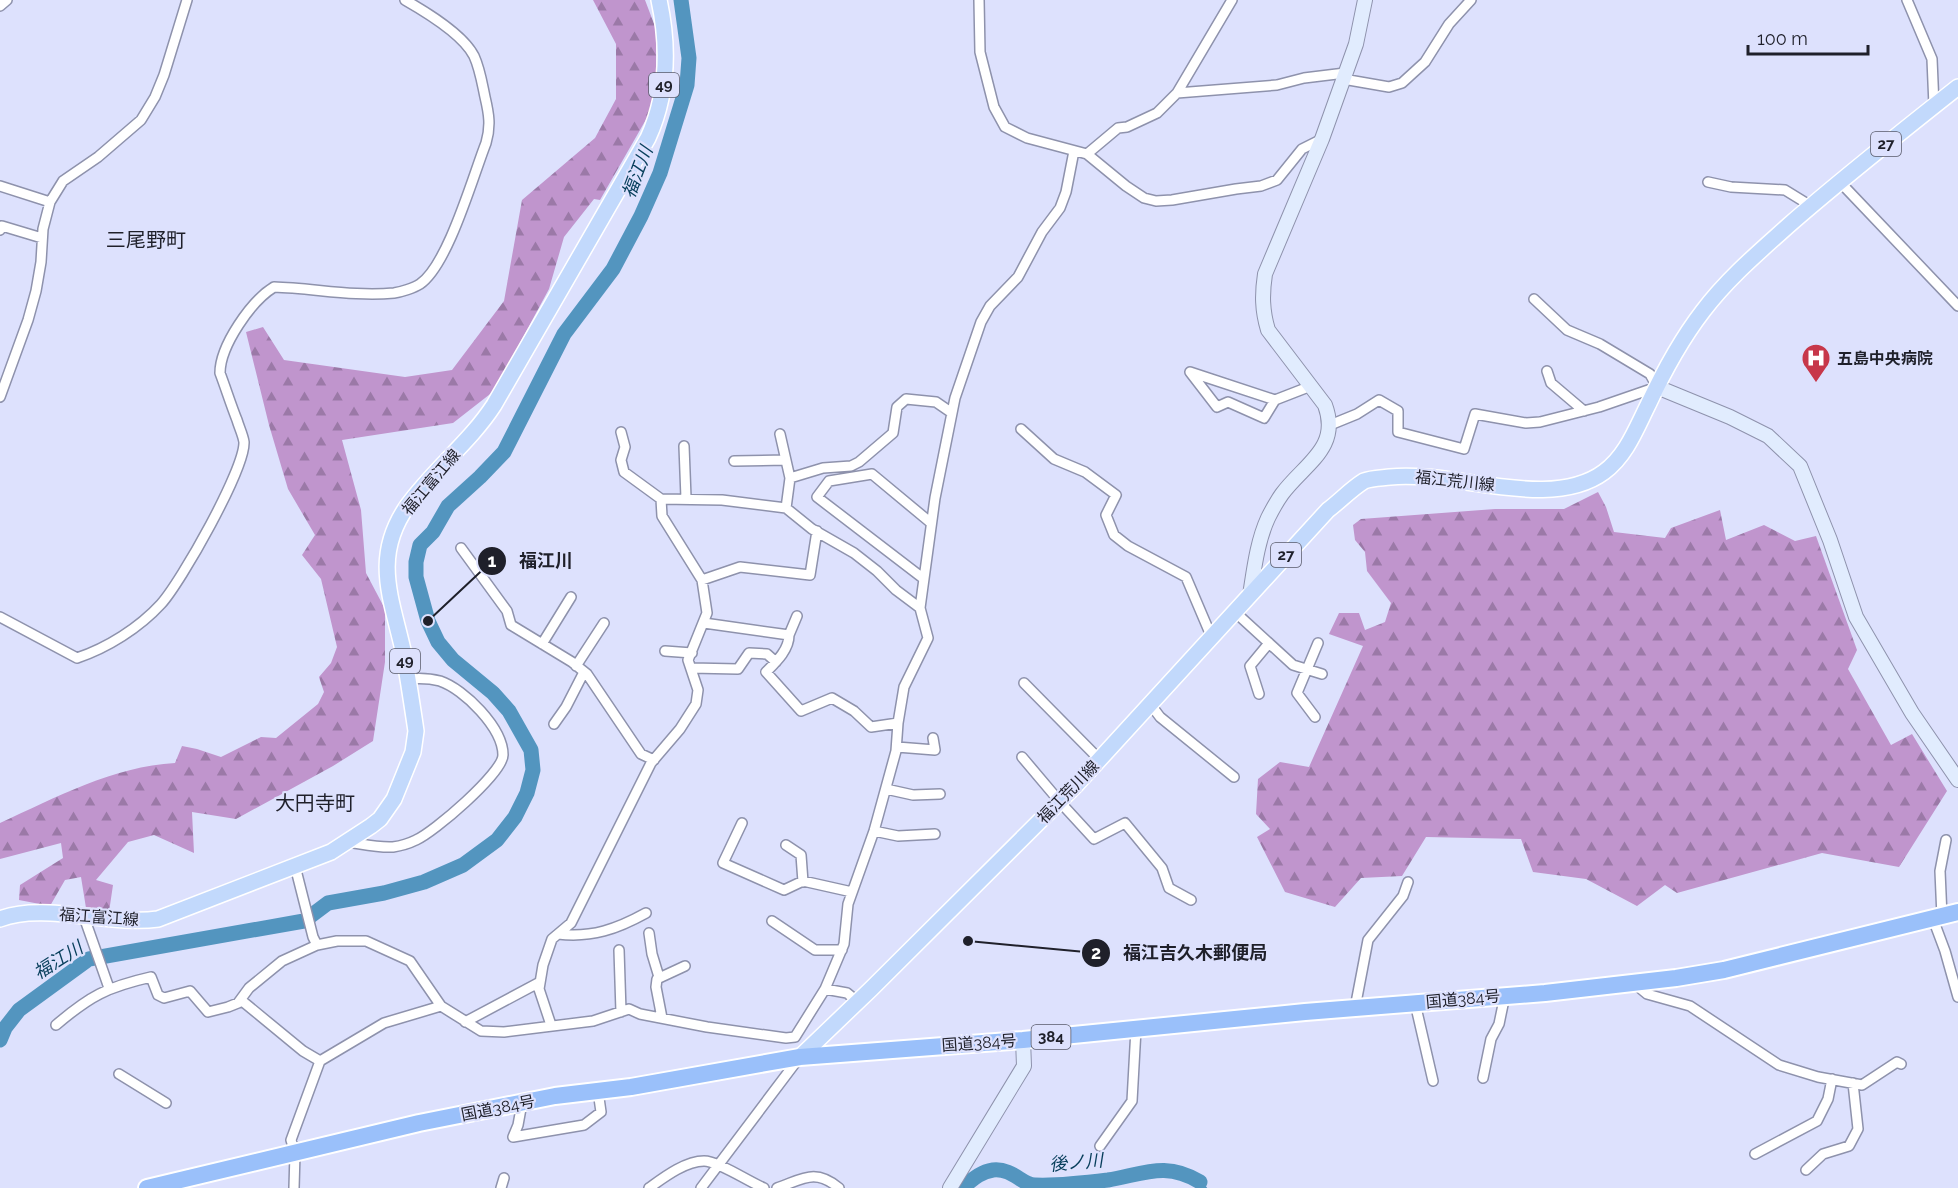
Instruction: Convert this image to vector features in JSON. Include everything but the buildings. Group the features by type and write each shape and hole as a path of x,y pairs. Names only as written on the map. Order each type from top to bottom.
{"highway":[{"name":"国道384号","path":"147,1188 417,1124 522,1103 800,1057 1023,1040 1355,1008 1545,993 1724,970 1945,916"}],"main road":[{"name":"福江富江線","path":"0,919 19,914 144,921 158,919 331,852 380,819 387,810 408,767 416,741 408,679 387,587 388,556 395,531 400,518 416,496 477,429 494,405 648,138 659,111 664,86 665,38 659,0"},
{"name":"福江荒川線","path":"800,1057 1060,802 1328,510 1365,480 1403,476 1439,477 1532,490 1559,489 1581,483 1603,473 1619,459 1702,311 1742,266 1839,181 1958,87"}],"street":[{"path":"0,6 7,0"},
{"path":"0,397 36,291 42,238 50,202 63,181 98,157 141,120 164,75 187,0"},
{"path":"0,617 77,658 97,651 137,625 160,605 172,590 225,495 242,456 244,441 220,373 220,366 222,354 252,306 264,293 274,288 394,293 419,285 430,275 454,228 486,143 490,118 481,77 473,55 464,42 405,0"},
{"path":"979,0 980,52 994,107 1005,127 1016,133 1087,154 1144,198 1172,201 1262,186 1277,180 1302,149 1322,139"},
{"path":"1087,154 1118,129 1157,113 1177,93 1232,0"},
{"path":"1250,595 1255,566 1268,519 1282,494 1317,457 1328,438 1330,425 1326,405 1268,330 1262,293 1265,274 1322,139 1356,44 1365,0"},
{"path":"1177,93 1277,85 1304,78 1344,76 1389,87 1402,83 1425,62 1449,24 1471,0"},
{"path":"1907,0 1929,46 1932,59 1934,106"},
{"path":"56,1025 82,1003 109,988 151,977 158,995 164,998 190,992 208,1012 228,1007 241,1000 249,988 282,961 315,941 337,940 366,941 410,961 441,1006 481,1031 504,1032 593,1021 629,1009 640,1014 707,1027 786,1038 795,1037 825,989 842,950 848,904 874,831 897,747 904,687 928,638 920,608 934,498 952,413 966,364 981,322 995,298 1018,277 1036,242 1060,208 1066,192 1074,151"},
{"path":"1839,181 1958,306"},
{"path":"1708,182 1731,187 1785,190 1810,206"},
{"path":"0,186 50,202"},
{"path":"0,230 2,226 42,238"},
{"path":"1534,299 1567,330 1600,344 1650,374 1658,387 1767,435 1800,466 1830,540 1856,617 1912,713 1957,779"},
{"path":"1547,371 1551,383 1584,411"},
{"path":"1275,400 1190,372 1217,407 1228,402 1264,418 1275,400 1311,386"},
{"path":"1330,425 1357,414 1379,400 1398,411 1398,432 1464,449 1475,414 1526,423 1540,422 1584,411 1658,387"},
{"path":"790,478 823,468 851,466 860,462 893,433 897,407 906,399 936,402 952,413"},
{"path":"1021,429 1054,459 1085,472 1116,495 1106,515 1114,535 1128,546 1186,577 1212,638"},
{"path":"621,432 625,447 621,460 624,472 661,499 722,500 786,508 817,531 854,553 920,608"},
{"path":"780,434 790,478 786,508"},
{"path":"684,446 686,498"},
{"path":"734,461 786,460"},
{"path":"924,579 817,497 828,481 872,474 931,523"},
{"path":"551,1025 539,989 543,965 552,939 571,922 654,760 680,729 696,704 698,690 688,660 707,614 702,580 662,516 661,499"},
{"path":"702,580 740,567 810,575 817,531"},
{"path":"461,548 507,611 511,625 580,669 641,754 654,760"},
{"path":"542,644 571,597"},
{"path":"1235,612 1293,665 1322,674"},
{"path":"797,616 789,635 789,642 776,662 766,672 801,711 832,698 854,711 871,728 898,723"},
{"path":"554,724 566,707 580,669 604,623"},
{"path":"704,623 789,635"},
{"path":"1259,694 1251,666 1269,643"},
{"path":"1315,717 1297,693 1318,643"},
{"path":"664,651 692,653"},
{"path":"691,668 738,669 749,653 767,654 776,662"},
{"path":"348,842 394,847 416,840 466,802 500,766 503,756 495,729 468,698 441,682 420,678 408,679"},
{"path":"1024,684 1100,760"},
{"path":"1151,705 1160,717 1234,777"},
{"path":"897,747 935,750 933,738"},
{"path":"1022,757 1094,838 1125,823 1162,868 1169,888 1191,900"},
{"path":"886,789 913,795 940,794"},
{"path":"742,823 723,863 784,890 803,882 852,892"},
{"path":"874,831 898,836 935,834"},
{"path":"1946,840 1940,871 1945,916 1945,951 1958,997"},
{"path":"786,845 801,855 803,882"},
{"path":"295,866 315,941"},
{"path":"1355,1008 1368,940 1403,896 1408,882"},
{"path":"558,934 578,936 602,932 646,913"},
{"path":"84,917 109,988"},
{"path":"772,921 815,950 842,950"},
{"path":"649,933 659,977 656,987 662,1018"},
{"path":"619,950 621,1012"},
{"path":"659,977 685,966"},
{"path":"465,1022 540,982"},
{"path":"1633,982 1647,994 1690,1006 1779,1065 1862,1085 1897,1062 1901,1064"},
{"path":"825,989 847,993 858,1002"},
{"path":"1483,1078 1491,1039 1499,1024 1504,995"},
{"path":"241,1000 303,1051 320,1061"},
{"path":"1414,1003 1433,1081"},
{"path":"294,1188 295,1153 291,1140 320,1061 384,1023 441,1006"},
{"path":"1100,1146 1132,1101 1136,1029"},
{"path":"953,1184 1024,1066 1023,1040"},
{"path":"701,1188 800,1057"},
{"path":"119,1074 166,1103"},
{"path":"1755,1154 1817,1121 1828,1099 1832,1079"},
{"path":"1806,1170 1823,1154 1849,1146 1858,1129 1853,1083"},
{"path":"522,1103 519,1125 513,1137 584,1125 601,1112 598,1091"},
{"path":"649,1188 687,1166 704,1161 764,1188"},
{"path":"777,1188 813,1175 830,1181 837,1187"}],"green space":[{"path":"593,0 645,0 656,29 656,102 600,200 594,199 564,237 549,289 494,391 453,423 342,440 361,510 366,573 385,609 385,662 373,741 333,766 236,819 192,812 194,853 154,835 128,842 96,880 113,885 109,912 86,908 81,877 65,880 50,906 19,900 20,885 63,858 61,843 0,859 0,823 107,777 152,765 175,763 182,746 221,757 261,737 276,738 318,704 324,692 319,677 331,663 337,647 321,579 302,555 315,535 288,489 269,425 246,332 263,327 284,360 405,377 452,370 504,301 522,200 595,138 616,99 616,44"},
{"path":"1598,492 1606,507 1614,532 1665,538 1671,528 1720,510 1726,540 1764,525 1795,541 1816,536 1857,650 1848,669 1891,745 1912,734 1947,791 1899,867 1822,853 1677,893 1665,885 1637,906 1586,879 1533,872 1521,839 1426,837 1402,876 1361,878 1335,907 1285,892 1257,837 1270,829 1256,814 1258,779 1280,762 1309,767 1363,646 1329,634 1339,613 1359,613 1365,630 1385,622 1391,603 1367,571 1365,552 1355,540 1353,525 1361,519 1495,509 1564,509"}],"waterway":[{"name":"福江川","path":"0,1040 5,1028 19,1010 89,959 304,921 328,903 384,893 424,882 463,865 497,840 515,817 527,793 533,770 531,750 509,711 493,693 453,660 438,642 428,621 416,577 416,562 420,545 433,532 448,506 504,452 564,334 613,269 641,216 660,173 687,85 689,58 681,0"},
{"name":"後ノ川","path":"962,1188 980,1174 993,1170 1012,1174 1035,1185 1062,1185 1108,1180 1155,1171 1176,1172 1200,1182"},
{"path":"1200,1182 1206,1188"}],"place":[{"name":"五島中央病院","path":"1816,384"},
{"name":"福江川","path":"428,621"},
{"name":"福江吉久木郵便局","path":"968,941"}],"district":[{"name":"三尾野町","path":"146,240"},
{"name":"大円寺町","path":"315,803"}]}
